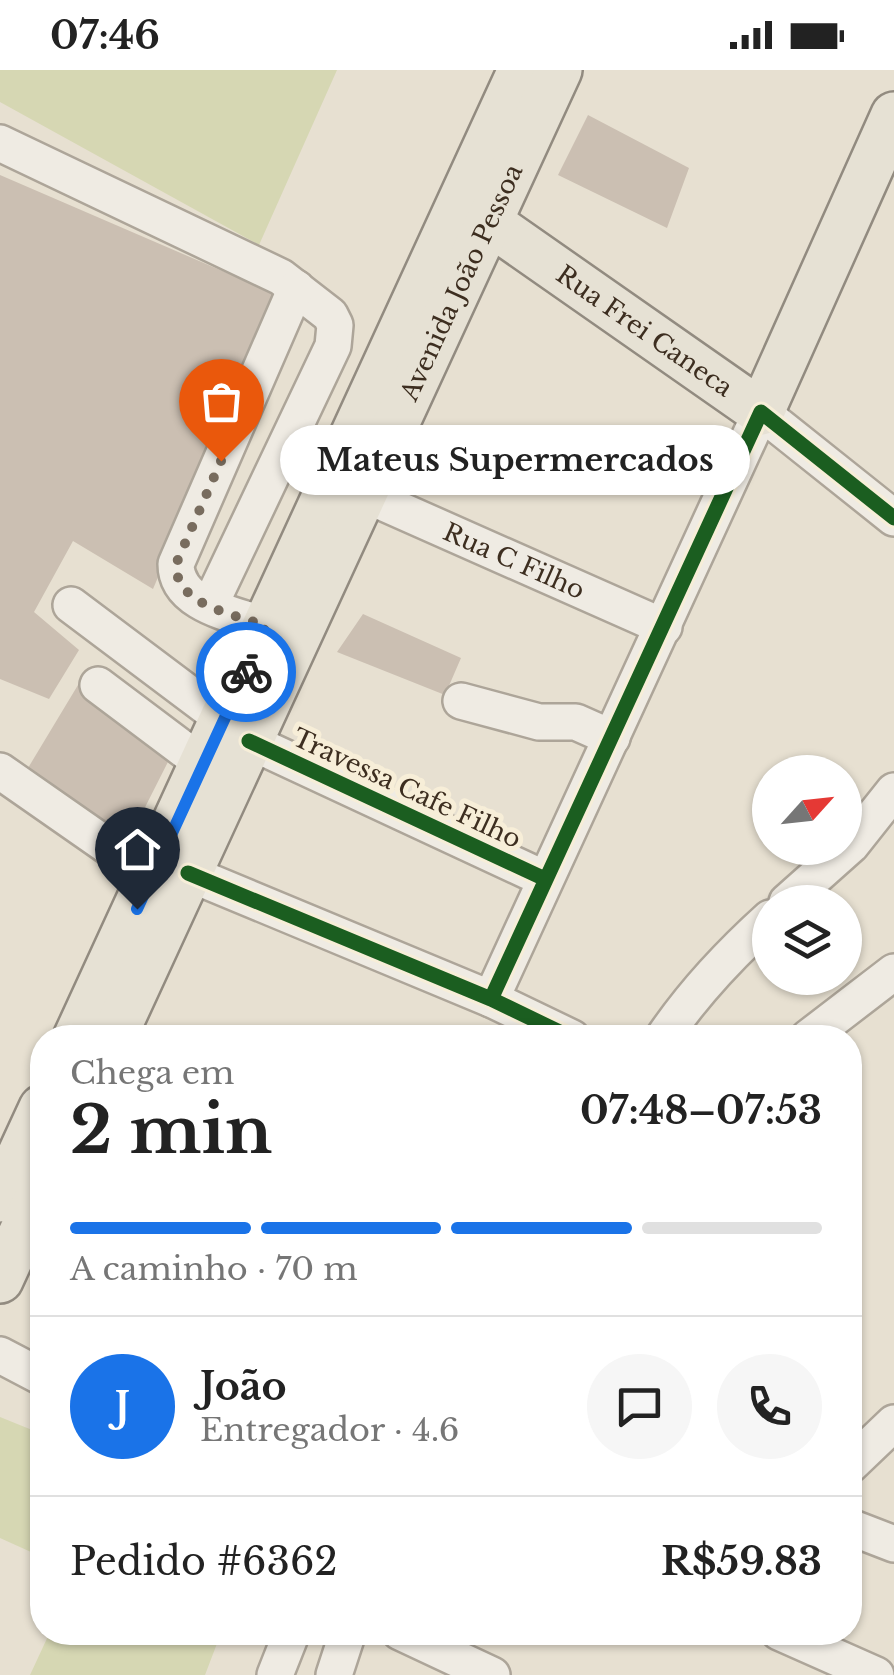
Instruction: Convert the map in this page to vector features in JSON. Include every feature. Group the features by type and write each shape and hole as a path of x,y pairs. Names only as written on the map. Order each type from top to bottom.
{"main road":[{"name":"Avenida João Pessoa","path":"117,1025 170,875 203,764 236,731 266,626 355,476 522,70"},
{"name":"Avenida João Pessoa","path":"83,1025 170,875 355,476 488,222 559,70"},
{"path":"761,412 894,116"},
{"name":"Rua Frei Caneca","path":"488,222 761,412"},
{"path":"0,1199 30,1140"},
{"path":"20,1260 21,1164"}],"street":[{"path":"0,143 281,276 330,315 336,335 210,605"},
{"path":"266,626 187,594 180,586 176,564 296,288"},
{"name":"Rua Frei Caneca","path":"761,412 894,518"},
{"path":"490,999 761,412"},
{"name":"Rua C Filho","path":"293,430 355,476 664,628"},
{"name":"Travessa Cafe Filho","path":"71,604 236,731 545,879"},
{"path":"98,685 203,764"},
{"path":"461,701 538,722 576,722 612,738"},
{"path":"0,770 170,875 490,999 545,1025"},
{"path":"806,885 851,846 894,790"},
{"path":"671,1025 725,958 752,934"},
{"path":"825,1025 894,972"},
{"path":"0,1355 30,1371"},
{"path":"862,1453 894,1422"},
{"path":"862,1532 894,1544"},
{"path":"275,1675 287,1645"},
{"path":"334,1675 344,1645"},
{"path":"428,1645 492,1675"},
{"path":"808,1645 876,1675"}],"green space":[{"path":"0,70 337,70 259,245 0,102"},
{"path":"0,1417 30,1429 30,1552 0,1538"},
{"path":"44,1645 216,1645 205,1675 30,1675"}],"building":[{"path":"588,115 689,168 667,228 558,175"},
{"path":"0,175 278,295 153,589 73,541 34,612 79,650 49,699 0,679"},
{"path":"363,614 461,658 445,695 337,652"},
{"path":"81,680 174,750 130,837 77,809 25,773"}],"cycle path":[{"path":"491,999 761,412 894,518"},
{"path":"249,741 545,879"},
{"path":"188,873 545,1025"}],"way so far":[{"path":"221,461 176,564 176,576 187,594 266,626 246,672"}],"place":[{"name":"Mateus Supermercados","path":"221,461"}],"route":[{"path":"137,909 246,672"}]}
